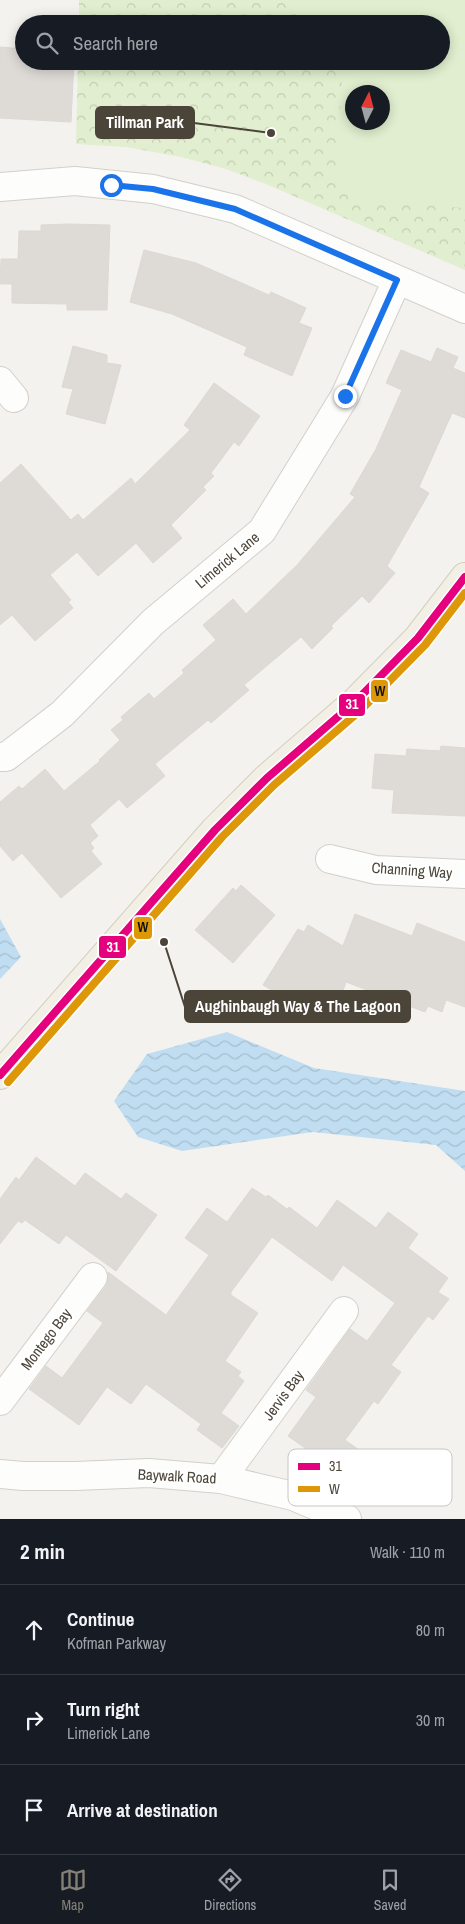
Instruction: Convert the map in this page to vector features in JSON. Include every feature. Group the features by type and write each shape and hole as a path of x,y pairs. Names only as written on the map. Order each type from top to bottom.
{"main road":[{"path":"0,1075 215,830 267,778 361,696 418,638 465,577"}],"street":[{"path":"0,187 74,181 153,189 235,209 465,309"},
{"name":"Limerick Lane","path":"0,757 6,757 62,714 153,622 262,531 345,396 397,280"},
{"name":"Channing Way","path":"330,859 376,870 465,874"},
{"name":"Montego Bay","path":"0,1401 92,1277"},
{"name":"Jervis Bay","path":"221,1479 344,1311"},
{"name":"Baywalk Road","path":"0,1474 76,1476 149,1473 221,1479 288,1495"},
{"name":"Baywalk Road","path":"316,1506 346,1519"}],"green space":[{"path":"79,0 465,0 465,270 268,185 226,169 181,157 126,147 76,144 78,70 450,70 450,15 79,15"},
{"path":"294,0 465,0 465,208 359,200 335,184 342,83 335,70 450,70 450,15 303,15"}],"water":[{"path":"0,919 21,957 0,979"},
{"path":"227,1032 314,1068 465,1091 465,1171 436,1145 313,1132 182,1151 138,1137 114,1101 147,1054"}],"building":[{"path":"0,47 15,48 15,70 74,70 71,122 0,118"},
{"path":"41,225 110,225 107,310 67,310 67,304 12,303 12,284 0,284 1,259 18,259 19,231 41,231"},
{"path":"144,250 196,263 269,295 271,292 306,308 299,323 312,328 292,376 244,355 247,347 172,314 130,302"},
{"path":"73,346 107,355 107,363 121,365 105,424 66,414 73,389 62,387"},
{"path":"437,348 458,357 453,368 465,373 465,418 452,413 419,487 429,493 387,566 395,573 369,603 362,596 331,626 333,628 312,649 301,637 244,685 249,690 211,723 208,720 155,764 165,776 127,808 119,799 90,825 98,836 90,843 94,848 91,851 102,864 61,898 22,853 13,861 0,846 0,802 19,786 22,789 45,769 64,791 100,761 120,740 111,730 123,720 121,717 149,693 154,699 184,673 182,670 216,640 203,625 233,599 246,614 297,565 355,497 350,494 376,449 402,390 386,383 401,350 431,362"},
{"path":"214,383 260,416 239,446 234,442 211,473 214,476 203,487 206,490 171,525 182,538 153,563 136,543 98,576 77,552 50,575 71,600 68,602 73,608 35,641 12,615 0,625 0,483 21,464 71,520 78,514 83,520 131,478 135,484 190,430 184,425"},
{"path":"441,746 465,748 465,816 392,813 394,790 372,788 375,754 406,756 407,749 440,751"},
{"path":"241,885 275,915 233,963 195,930 233,888 236,891"},
{"path":"355,914 412,936 417,923 465,942 465,1007 446,1000 442,1012 428,1006 425,1012 346,982 339,1002 307,989 303,996 297,992 291,1001 263,985 298,929 304,932 308,925 343,946"},
{"path":"36,1157 75,1186 85,1173 121,1199 126,1193 157,1215 116,1271 66,1235 59,1244 25,1220 22,1223 18,1221 0,1244 0,1199 16,1177 19,1180"},
{"path":"252,1188 266,1197 268,1195 287,1209 289,1207 317,1228 337,1200 376,1228 388,1212 418,1234 408,1248 448,1278 438,1292 449,1299 433,1320 428,1316 391,1365 401,1372 378,1404 374,1401 345,1440 358,1449 304,1449 288,1436 316,1397 306,1390 350,1329 367,1341 395,1303 343,1265 332,1281 272,1237 231,1292 231,1295 258,1313 225,1361 241,1372 238,1376 244,1381 221,1413 239,1426 222,1448 197,1430 201,1424 146,1384 131,1404 107,1387 79,1425 29,1389 46,1366 62,1378 103,1323 87,1311 106,1286 108,1272 166,1315 209,1255 185,1238 207,1208 227,1222"}],"transit line":[{"name":"31","path":"0,1075 215,830 267,778 355,702 418,638 465,577"},
{"name":"W","path":"8,1082 222,837 274,785 362,709 425,645 465,593"}],"place":[{"name":"Tillman Park","path":"271,133"},
{"name":"Aughinbaugh Way & The Lagoon","path":"164,942"}],"route":[{"path":"111,185 153,189 235,209 397,280 345,396"}]}
